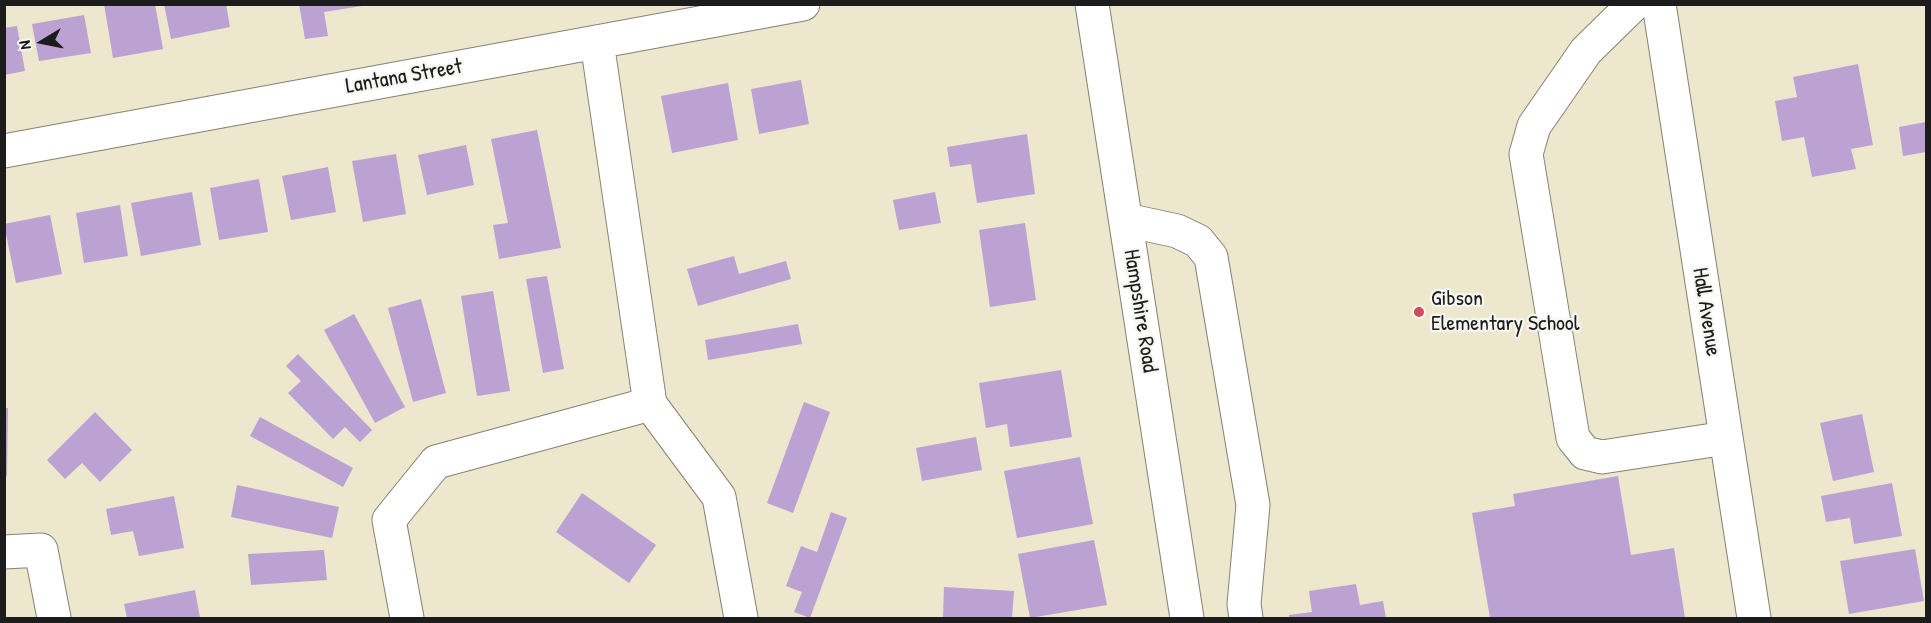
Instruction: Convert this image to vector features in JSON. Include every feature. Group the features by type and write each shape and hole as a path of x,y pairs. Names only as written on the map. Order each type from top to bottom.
{"street":[{"name":"Lantana Street","path":"4,150 803,4"},
{"name":"Hampshire Road","path":"1092,4 1187,618"},
{"path":"1634,4 1586,51 1534,126 1526,154 1573,438 1585,453 1602,457 1726,438"},
{"name":"Hall Avenue","path":"1659,4 1754,618"},
{"path":"597,42 651,404 719,497 741,618"},
{"path":"1126,220 1177,231 1198,241 1211,257 1252,506 1244,604 1246,618"},
{"path":"407,618 389,520 436,462 651,404"},
{"path":"4,552 41,550 54,618"}],"building":[{"path":"104,4 155,4 163,49 113,58"},
{"path":"164,4 226,4 230,27 171,39"},
{"path":"299,4 362,4 362,6 324,12 328,36 305,39"},
{"path":"84,15 91,53 39,61 32,24"},
{"path":"17,26 25,71 4,75 4,28"},
{"path":"1858,64 1873,145 1851,149 1856,169 1812,177 1804,137 1782,141 1775,101 1797,97 1793,77"},
{"path":"801,80 809,124 759,134 751,89"},
{"path":"728,83 738,140 672,153 661,96"},
{"path":"1926,122 1926,152 1903,156 1899,127"},
{"path":"537,130 561,248 499,259 493,225 508,223 491,139"},
{"path":"1027,134 1035,194 977,203 971,164 950,167 947,147"},
{"path":"466,145 474,185 427,195 418,155"},
{"path":"396,154 406,214 363,222 352,161"},
{"path":"328,167 336,212 291,220 282,176"},
{"path":"259,179 268,232 219,240 210,188"},
{"path":"192,192 201,245 141,256 131,203"},
{"path":"935,192 941,223 899,230 893,200"},
{"path":"120,205 128,256 84,263 76,213"},
{"path":"50,215 62,274 16,283 4,224"},
{"path":"1025,223 1036,300 990,307 979,230"},
{"path":"734,256 739,274 786,261 791,279 698,306 687,269"},
{"path":"547,276 564,369 543,373 526,279"},
{"path":"493,291 510,391 477,396 461,296"},
{"path":"421,299 446,393 413,402 388,308"},
{"path":"354,314 405,407 375,423 324,330"},
{"path":"798,324 802,344 708,360 705,340"},
{"path":"298,354 372,430 360,442 345,427 333,439 288,393 301,381 286,366"},
{"path":"1061,370 1072,437 1010,447 1007,424 986,428 979,383"},
{"path":"804,402 830,412 793,513 767,503"},
{"path":"4,408 8,408 7,476 4,476"},
{"path":"95,412 132,450 100,482 82,463 65,479 47,460"},
{"path":"1862,414 1874,472 1833,481 1820,423"},
{"path":"260,417 353,468 343,487 250,436"},
{"path":"976,437 982,470 922,481 916,448"},
{"path":"1080,457 1093,524 1017,538 1004,471"},
{"path":"1618,476 1631,555 1674,548 1685,618 1490,618 1472,513 1515,506 1513,494"},
{"path":"1892,483 1902,536 1854,544 1850,518 1826,522 1821,496"},
{"path":"237,485 339,507 332,538 231,517"},
{"path":"582,493 656,545 629,583 556,532"},
{"path":"174,496 184,548 139,556 133,531 111,535 106,509"},
{"path":"831,512 847,518 810,618 794,612 802,592 786,586 801,546 817,552"},
{"path":"1094,540 1107,605 1030,618 1018,554"},
{"path":"1915,549 1924,601 1849,614 1840,561"},
{"path":"324,550 327,580 251,585 248,554"},
{"path":"1356,584 1360,605 1383,601 1386,618 1289,618 1289,615 1312,612 1309,591"},
{"path":"944,587 1014,591 1012,618 943,618"},
{"path":"195,590 200,618 127,618 124,604"}],"place":[{"name":"Gibson Elementary School","path":"1419,312"}]}
